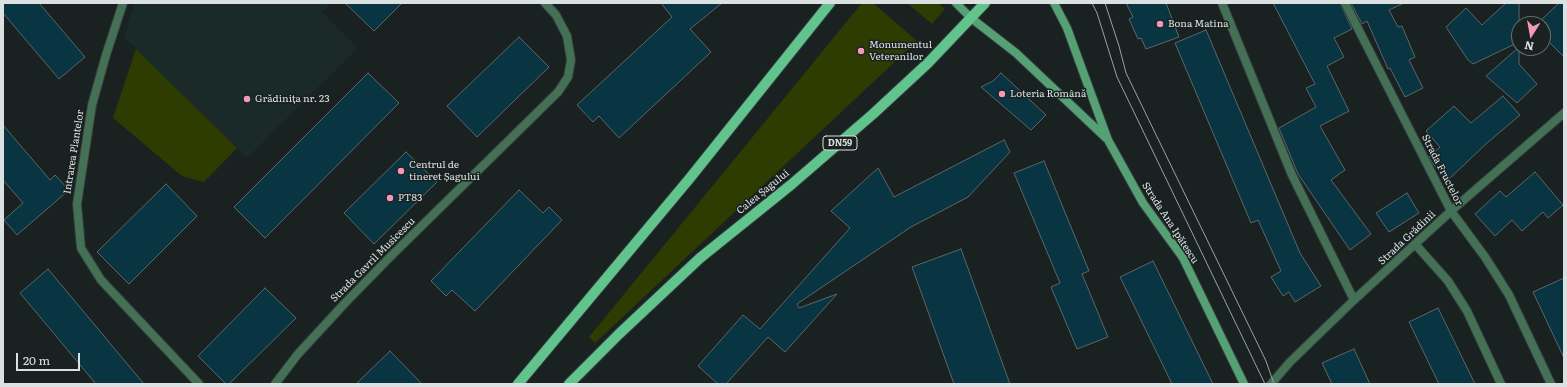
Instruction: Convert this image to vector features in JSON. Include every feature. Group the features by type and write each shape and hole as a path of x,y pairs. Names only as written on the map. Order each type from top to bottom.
{"main road":[{"path":"518,384 690,178 830,3"},
{"name":"DN59","path":"972,18 985,3"},
{"name":"Calea Șagului","path":"569,384 619,334 700,258 792,184 873,114 928,63 972,18"}],"street":[{"name":"Intrarea Plantelor","path":"123,3 92,105 76,204 81,248 101,280 199,384"},
{"name":"Strada Gavril Musicescu","path":"275,384 298,354 390,256 558,92 568,77 571,60 567,36 556,15 546,3"},
{"name":"Strada Ana Ipătescu","path":"956,3 972,18 1016,53 1108,140"},
{"name":"Strada Ana Ipătescu","path":"1054,3 1067,28 1108,140 1143,203 1184,258 1244,384"},
{"path":"1222,3 1292,175 1354,300"},
{"name":"Strada Fructelor","path":"1345,3 1451,211 1485,256 1509,295 1551,384"},
{"name":"Strada Grădinii","path":"1271,384 1290,362 1354,300 1451,211 1564,113"},
{"path":"1415,244 1448,281 1467,311 1501,384"}],"shaded area":[{"name":"Grădinița nr. 23","path":"135,3 331,3 322,12 358,48 247,158 124,37"}],"green space":[{"path":"862,3 873,3 917,41 595,343 589,337"},
{"path":"907,3 938,3 945,9 932,24"},
{"path":"136,49 237,148 204,182 182,176 113,118"}],"building":[{"path":"3,3 39,3 85,57 59,79 3,13"},
{"path":"345,3 402,3 374,31"},
{"path":"661,3 722,3 690,29 711,52 619,138 599,116 593,122 577,105 672,17"},
{"path":"1126,3 1166,3 1179,37 1146,49 1141,38 1138,39 1129,19 1133,17"},
{"path":"1273,3 1340,3 1352,29 1334,38 1344,57 1327,66 1349,111 1320,126 1345,170 1331,180 1371,234 1350,250 1298,174 1279,128 1316,107 1306,88 1315,84"},
{"path":"1351,3 1404,3 1389,10 1398,27 1402,26 1415,57 1409,60 1423,88 1405,97 1390,68 1388,69 1367,21 1362,24"},
{"path":"1506,3 1519,3 1519,16 1511,16 1511,46 1473,64 1468,60 1446,27 1466,8 1482,25"},
{"path":"1559,3 1564,3 1564,57 1551,44 1551,16 1545,16"},
{"path":"1206,30 1300,253 1321,286 1295,302 1289,292 1283,296 1271,277 1281,271 1258,220 1251,223 1175,43"},
{"path":"519,37 549,67 477,137 447,106"},
{"path":"1511,54 1511,56 1519,56 1519,64 1537,84 1517,103 1486,76"},
{"path":"368,73 399,103 265,238 234,207"},
{"path":"1001,73 1046,115 1031,130 981,87 993,81"},
{"path":"1503,96 1520,115 1487,143 1448,180 1433,164 1429,157 1440,147 1426,131 1454,106 1471,123"},
{"path":"3,125 50,180 55,175 69,190 17,235 4,220 23,203 3,180"},
{"path":"1004,140 1010,152 968,197 911,227 797,304 799,308 837,294 785,352 768,337 726,384 718,384 698,366 743,315 760,329 850,228 831,211 878,168 894,197"},
{"name":"PT83","path":"406,152 437,182 374,244 344,213"},
{"path":"1044,161 1089,271 1082,274 1108,337 1077,349 1051,287 1060,283 1014,173"},
{"path":"1535,172 1563,205 1548,218 1543,212 1522,231 1512,220 1495,236 1475,214 1500,191 1506,197"},
{"path":"166,184 197,216 129,284 97,252"},
{"path":"519,190 543,213 549,207 562,220 475,311 452,290 446,296 431,281"},
{"path":"1407,193 1419,213 1389,232 1376,213"},
{"path":"961,249 1010,384 954,384 912,267"},
{"path":"1153,261 1213,384 1172,384 1120,277"},
{"path":"48,269 144,384 96,384 20,293"},
{"path":"1564,278 1564,358 1533,292"},
{"path":"265,288 296,318 229,384 226,384 198,356"},
{"path":"1438,308 1475,384 1439,384 1409,322"},
{"path":"1354,349 1370,384 1332,384 1322,363"},
{"path":"390,351 422,384 356,384"}],"tram line":[{"path":"1092,3 1097,13 1117,77 1265,384"},
{"path":"1105,3 1126,73 1266,361 1274,384"}],"place":[{"name":"Bona Matina","path":"1160,24"},
{"name":"Monumentul Veteranilor","path":"861,51"},
{"name":"Loteria Română","path":"1002,94"},
{"name":"Grădinița nr. 23","path":"247,99"},
{"name":"Centrul de tineret Șagului","path":"401,171"},
{"name":"PT83","path":"390,198"}]}
